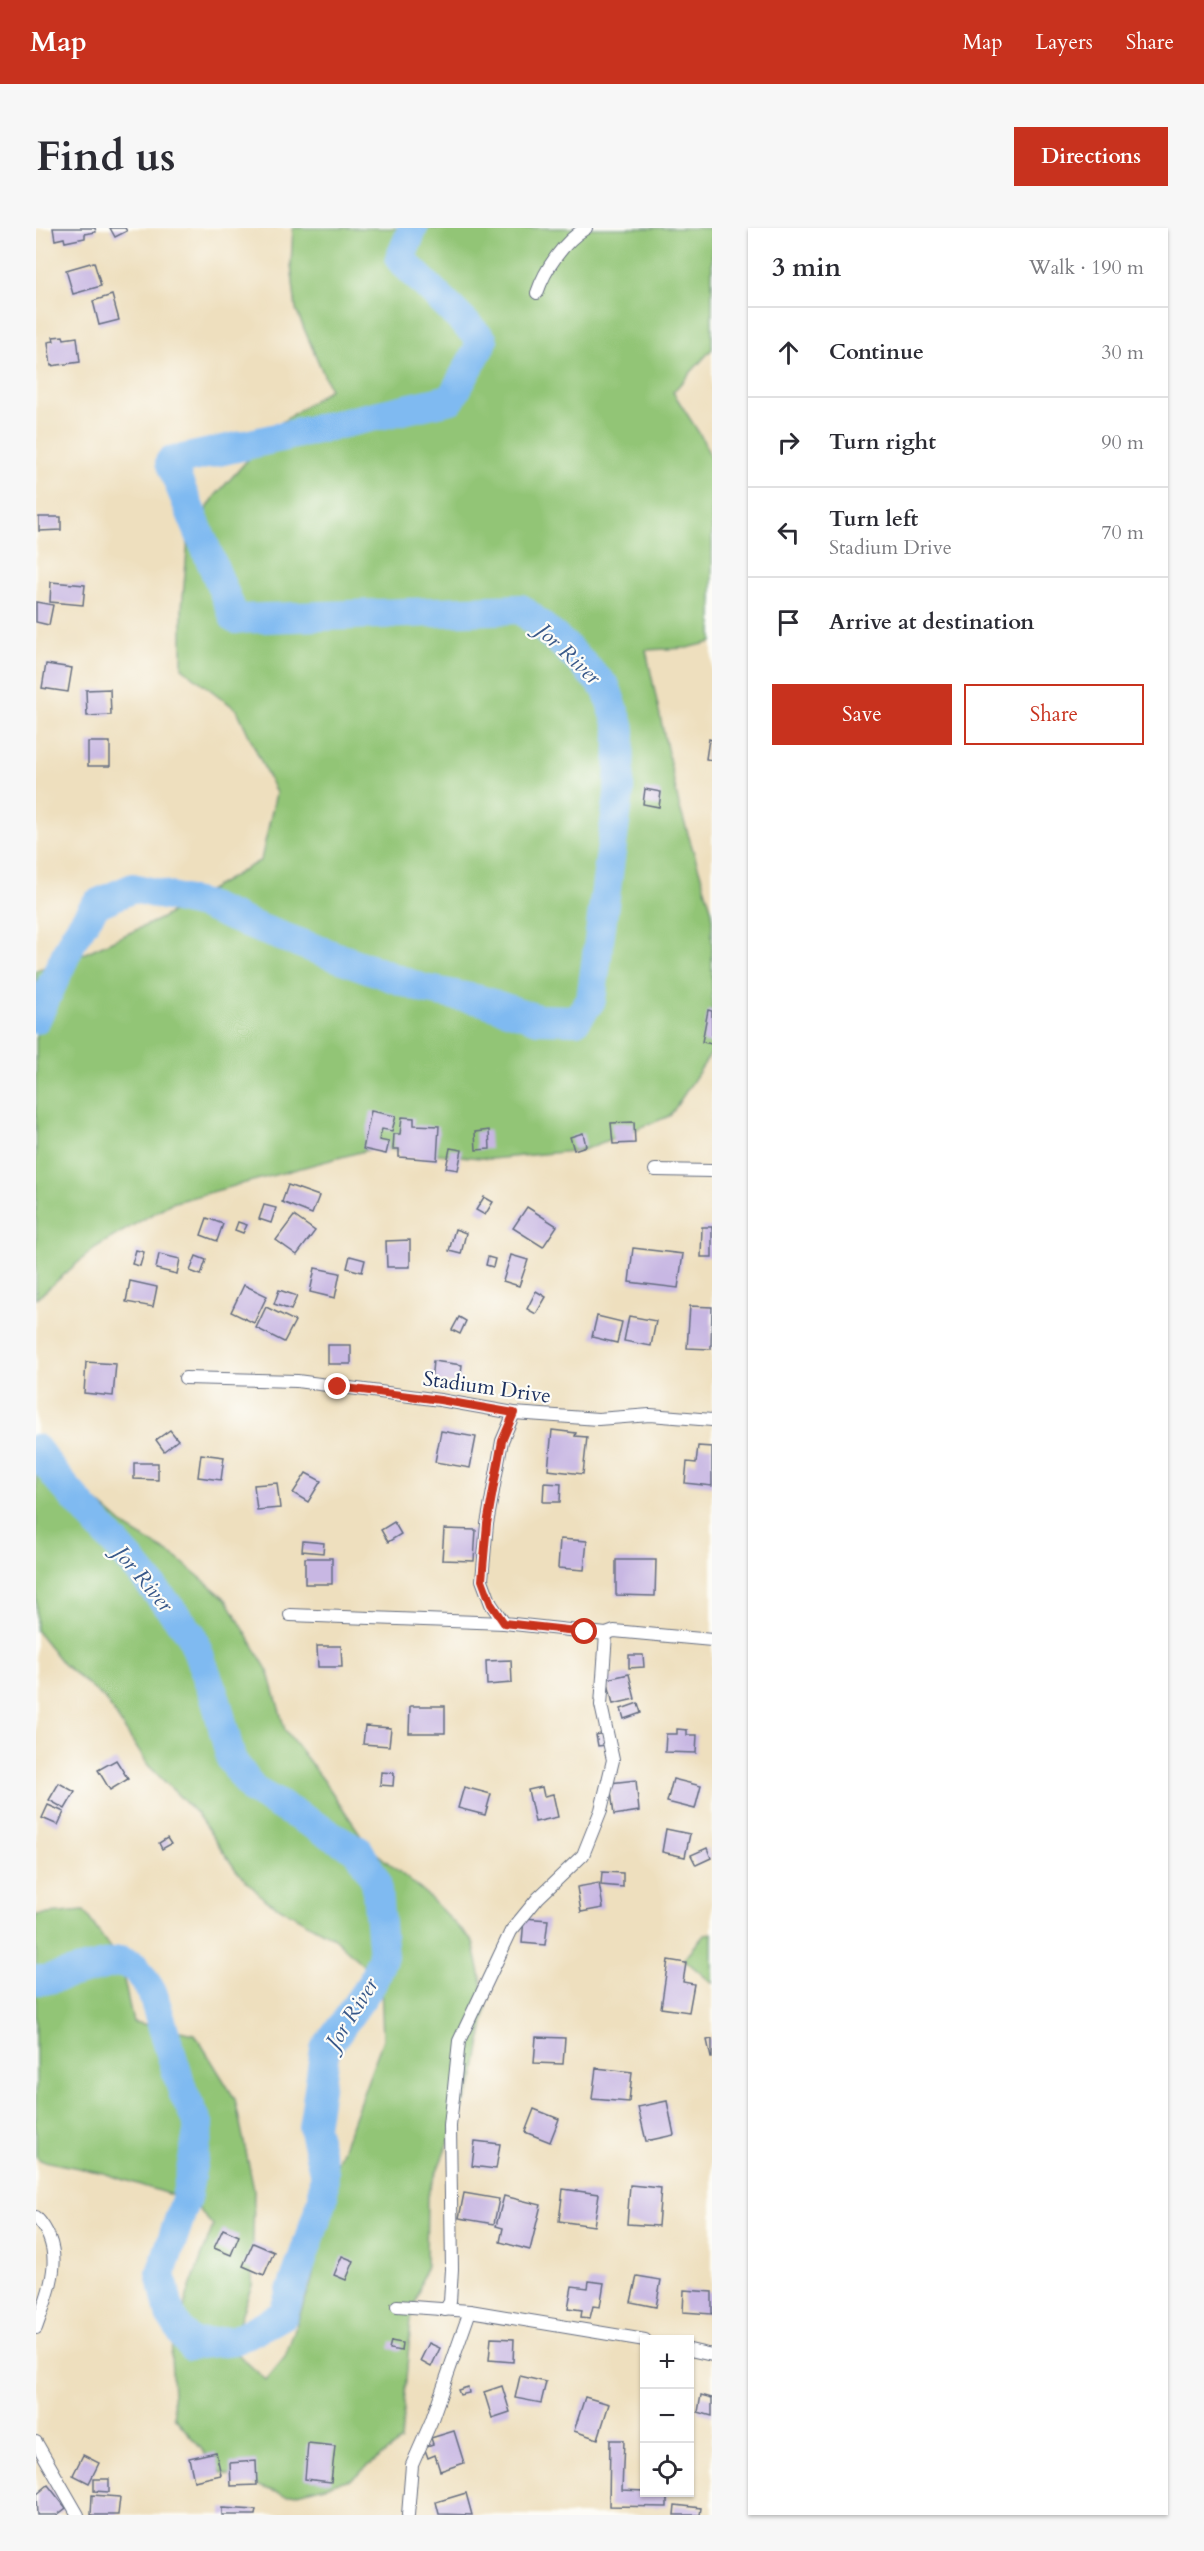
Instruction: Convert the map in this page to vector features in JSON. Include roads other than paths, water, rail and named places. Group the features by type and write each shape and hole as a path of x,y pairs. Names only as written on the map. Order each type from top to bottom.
{"street":[{"path":"537,293 542,277 574,235 586,228"},
{"path":"655,1170 712,1170"},
{"name":"Stadium Drive","path":"185,1378 297,1382 440,1400 514,1413 598,1419 650,1415 712,1420"},
{"path":"504,1623 491,1604 482,1580 487,1524 502,1441 514,1413"},
{"path":"290,1615 504,1623 606,1634 614,1632 712,1640"},
{"path":"445,2310 450,2302 452,2269 450,2126 459,2041 511,1931 537,1898 583,1855 601,1810 613,1760 601,1705 606,1634"},
{"path":"36,2217 47,2235 56,2262 36,2328"},
{"path":"397,2306 470,2311 640,2339"},
{"path":"408,2515 412,2465 431,2422 470,2311"},
{"path":"694,2351 712,2355"},
{"path":"36,2442 78,2515"}],"waterway":[{"name":"Jor River","path":"36,1019 74,937 96,904 133,888 205,905 256,927 424,989 480,1000 538,1019 576,1020 591,1000 619,793 620,728 606,688 565,646 521,609 235,619 170,462 451,399 483,341 400,259 413,228"},
{"name":"Jor River","path":"36,1449 59,1480 138,1569 191,1634 216,1700 231,1759 253,1790 359,1851 376,1881 383,1956 372,1983 325,2049 313,2127 324,2172 323,2199 283,2315 235,2340 190,2345 170,2314 161,2273 186,2199 199,2126 183,2092 152,1992 135,1967 120,1961 45,1980 36,1980"}]}
